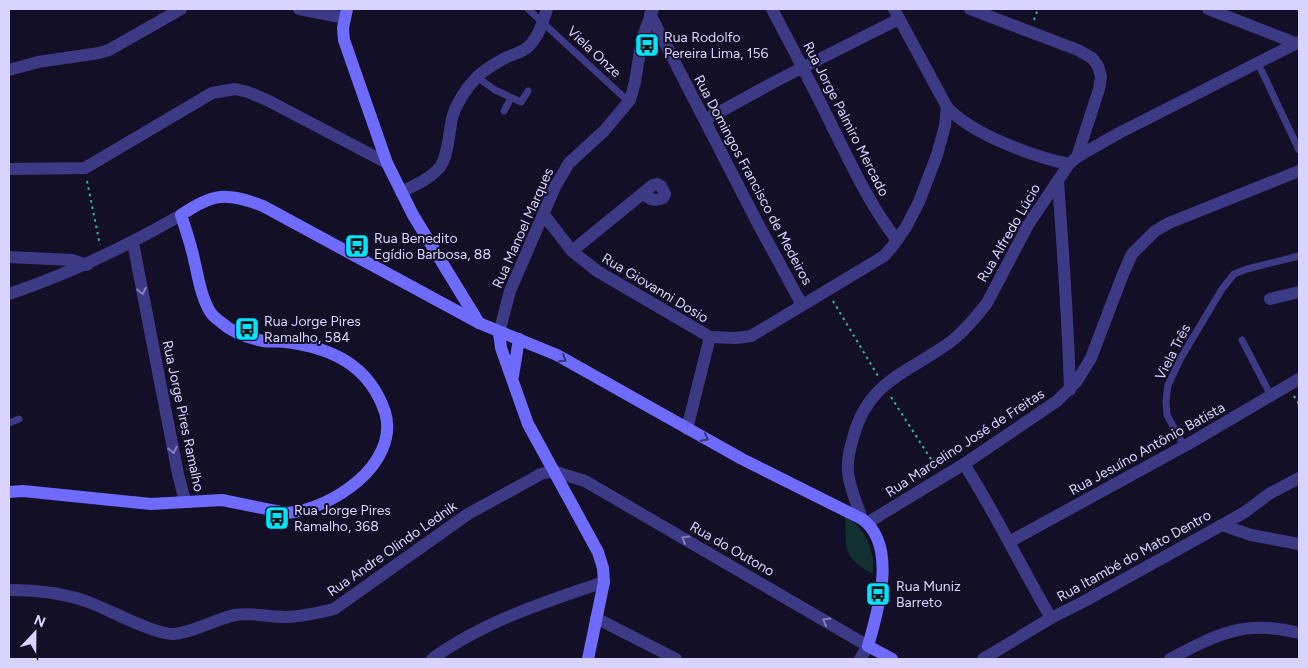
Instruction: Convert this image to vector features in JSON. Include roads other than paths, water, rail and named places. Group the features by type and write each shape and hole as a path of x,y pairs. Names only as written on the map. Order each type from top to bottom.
{"street":[{"path":"9,70 38,62 104,51 181,9"},
{"path":"299,9 346,13 343,28 344,40 387,163 413,215 479,323"},
{"name":"Rua Jorge Palmiro Mercado","path":"772,9 804,68 859,179 884,225 897,240"},
{"path":"704,120 804,68 896,14 947,107 955,117 993,137 1051,160 1073,160 1099,89 1101,76 1098,66 1092,58 1078,50 970,9"},
{"path":"1208,9 1299,43"},
{"path":"629,102 635,82 642,39 651,12"},
{"name":"Rua Domingos Francisco de Medeiros","path":"651,12 704,120 802,306"},
{"path":"402,192 432,174 441,165 455,110 477,77 505,58 523,51 529,46 536,36 545,15"},
{"name":"Rua Alfredo Lúcio","path":"864,521 848,471 850,448 855,427 863,411 871,398 883,386 954,339 971,323 987,303 1020,238 1073,160 1119,133 1299,43"},
{"path":"9,169 85,168 212,93 235,90 248,92 269,101 387,163"},
{"name":"Rua Manoel Marques","path":"499,333 510,291 555,187 569,163 629,102"},
{"path":"710,338 751,336 884,256 906,227 927,183 942,136 947,107"},
{"name":"Rua Marcelino José de Freitas","path":"864,521 964,464 1057,401 1070,390 1084,372 1091,358 1132,254 1155,231 1168,223 1299,171"},
{"path":"1058,181 1065,262 1070,390"},
{"path":"572,251 643,194"},
{"path":"9,294 52,280 133,243 205,201 218,196 243,198 263,206 479,323 499,333 557,355 742,459 864,521 877,539 881,550 883,572 868,646 860,659"},
{"name":"Rua Jorge Pires Ramalho","path":"133,243 178,474 185,501 222,500 286,513 295,512 338,496 364,476 382,451 388,429 387,418 374,387 358,368 333,354 285,342 263,341 238,334 224,325 210,312 201,289 192,249 181,215"},
{"name":"Rua Giovanni Dosio","path":"544,215 572,251 597,271 710,338 687,429"},
{"path":"9,257 96,260"},
{"path":"1270,299 1299,292"},
{"path":"499,333 501,348 528,424 598,552 603,568 604,582 588,659"},
{"path":"513,379 519,339"},
{"name":"Rua Jesuíno Antônio Batista","path":"1009,542 1184,446 1299,379"},
{"path":"964,464 993,511 1051,618"},
{"name":"Rua Andre Olindo Lednik","path":"9,590 33,590 59,594 89,602 155,630 173,634 236,615 260,614 284,617 310,615 334,609 468,514 541,474 553,471"},
{"name":"Rua do Outono","path":"553,471 585,480 892,659"},
{"name":"Rua Itambé do Mato Dentro","path":"983,659 1051,618 1222,525 1269,494 1299,478"},
{"path":"9,492 32,492 116,502 151,504 185,501"},
{"path":"1222,525 1251,534 1299,544"},
{"path":"432,659 486,626 604,582"},
{"path":"596,618 676,659"},
{"path":"1170,659 1207,639 1240,629 1264,628 1299,633"}],"lane":[{"name":"Viela Onze","path":"528,9 545,15 629,102"},
{"path":"1258,63 1299,150"},
{"path":"477,77 486,84 521,102 528,91"},
{"path":"504,111 511,98"},
{"name":"Viela Três","path":"1184,446 1167,415 1168,385 1182,356 1222,289 1234,274 1299,256"},
{"path":"1242,340 1271,396"},
{"path":"9,423 19,419"}],"place":[{"name":"Rua Rodolfo Pereira Lima, 156","path":"647,45"},
{"name":"Rua Benedito Egídio Barbosa, 88","path":"357,246"},
{"name":"Rua Jorge Pires Ramalho, 584","path":"247,329"},
{"name":"Rua Jorge Pires Ramalho, 368","path":"277,518"},
{"name":"Rua Muniz Barreto","path":"878,594"}]}
